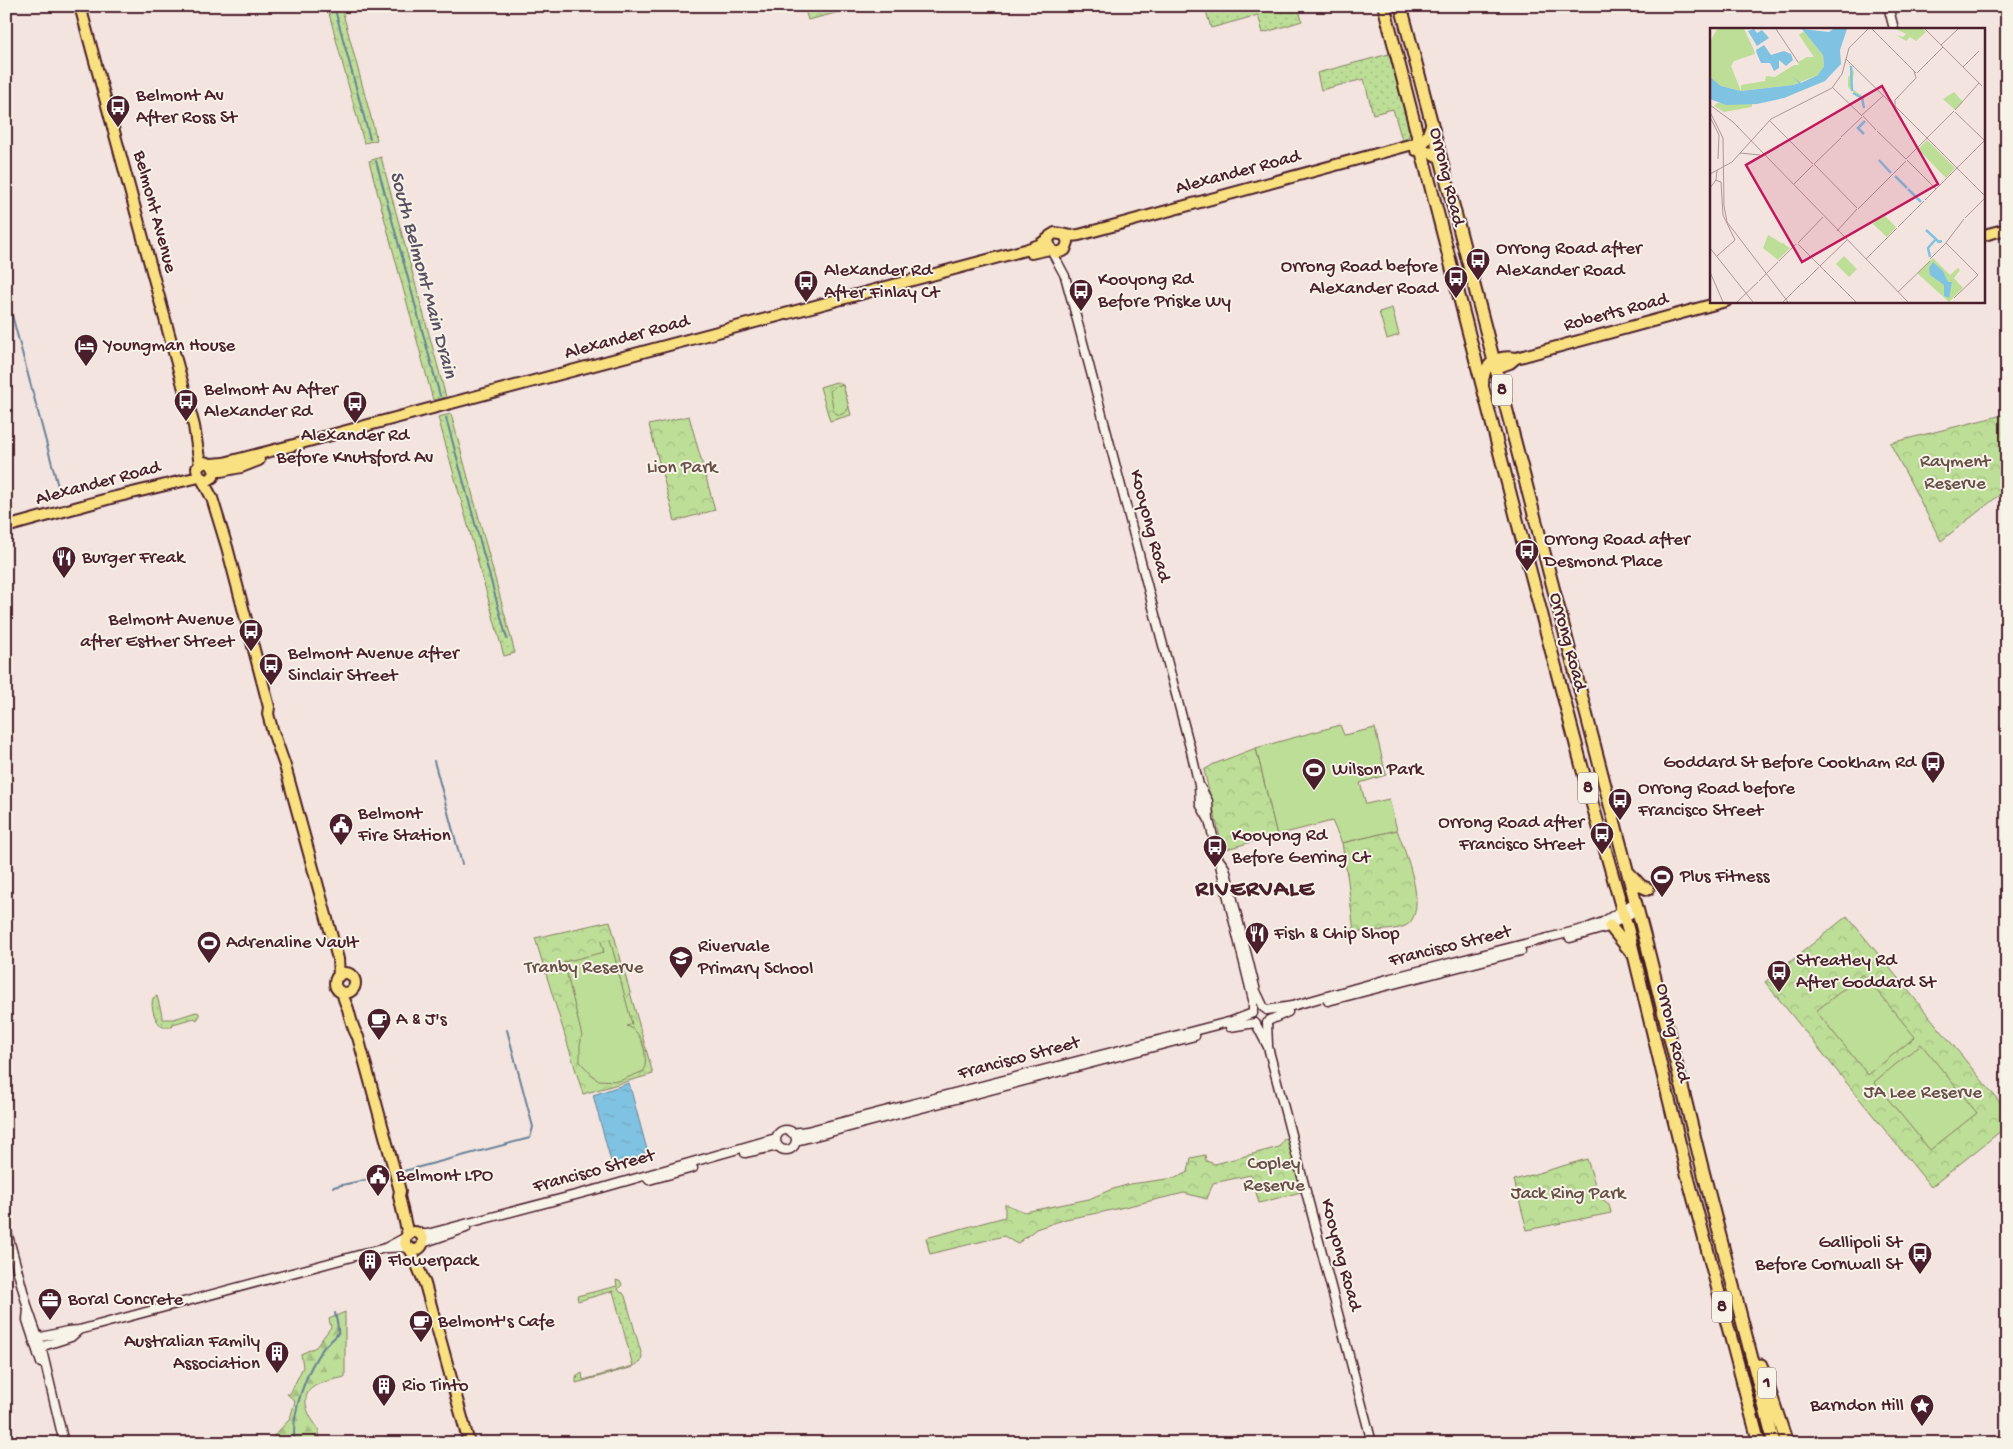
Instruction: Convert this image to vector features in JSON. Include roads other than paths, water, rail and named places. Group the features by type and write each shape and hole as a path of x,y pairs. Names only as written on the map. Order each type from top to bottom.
{"highway":[{"name":"Orrong Road","path":"1384,6 1583,771 1624,914 1686,1170 1732,1344"},
{"name":"Orrong Road","path":"1402,6 1744,1324"},
{"path":"1627,871 1641,886 1648,890"},
{"path":"1610,926 1635,957"},
{"name":"8","path":"1744,1324 1774,1443"},
{"name":"1","path":"1744,1324 1763,1370 1787,1443"},
{"path":"1732,1344 1751,1443"},
{"name":"8","path":"1732,1344 1759,1443"}],"main road":[{"name":"Belmont Avenue","path":"80,6 206,471 214,490 212,498 227,547 269,707 268,714 285,766 343,974"},
{"path":"1432,122 1426,140 1420,147 1441,158"},
{"name":"Alexander Road","path":"6,527 206,471 227,462 1039,245 1050,246 1055,233 1065,244 1415,151 1420,147"},
{"path":"1986,234 2007,229"},
{"path":"1050,246 1057,253 1065,244"},
{"name":"Roberts Road","path":"1495,364 1508,356 1516,358 1722,302"},
{"path":"1483,386 1485,371 1495,364"},
{"name":"Alexander Road","path":"6,521 206,471"},
{"path":"343,974 353,977 355,982 354,988 347,992 339,990 336,985 343,974"},
{"path":"347,992 359,1028 358,1036 400,1191 398,1196 414,1241 469,1443"}],"street":[{"path":"1888,6 1894,28"},
{"name":"Kooyong Road","path":"1065,244 1065,276"},
{"name":"Kooyong Road","path":"1050,246 1065,276 1199,785 1200,804 1209,820 1224,888 1253,1000 1253,1012"},
{"name":"Kooyong Road","path":"1219,860 1225,868 1256,991 1265,1009"},
{"name":"Francisco Street","path":"1268,1021 1282,1014 1343,997 1590,933 1610,926 1636,906"},
{"name":"Francisco Street","path":"1265,1009 1292,1006 1392,978 1587,928 1624,914"},
{"path":"1258,1008 1265,1009 1270,1014 1268,1021 1262,1026 1256,1024 1252,1018 1253,1012 1258,1008"},
{"name":"Francisco Street","path":"792,1133 807,1132 1164,1038 1232,1022 1253,1012"},
{"name":"Kooyong Road","path":"1268,1021 1268,1047"},
{"name":"Kooyong Road","path":"1256,1024 1268,1047 1372,1443"},
{"name":"Francisco Street","path":"796,1141 1120,1055 1240,1025 1256,1024"},
{"path":"784,1130 792,1133 796,1141 791,1149 787,1150 777,1142 780,1132 784,1130"},
{"name":"Francisco Street","path":"36,1338 79,1330 414,1241 427,1234 777,1142"},
{"path":"6,1228 28,1309 28,1320 39,1347 64,1443"},
{"name":"Francisco Street","path":"39,1347 71,1336 79,1330"}],"water":[{"path":"629,1083 649,1157 613,1169 593,1095"}],"waterway":[{"name":"South Belmont Main Drain","path":"334,6 370,139"},
{"name":"South Belmont Main Drain","path":"376,161 440,396"},
{"path":"12,315 60,494"},
{"name":"South Belmont Main Drain","path":"446,418 507,639"},
{"name":"South Belmont Main Drain","path":"434,761 462,864"},
{"name":"South Belmont Main Drain","path":"404,1171 530,1138 533,1127 507,1030"},
{"path":"333,1187 383,1176"},
{"name":"South Belmont Main Drain","path":"295,1443 295,1419 301,1392 318,1356 338,1333 335,1313"}],"place":[{"name":"Belmont Av After Ross St","path":"118,128"},
{"name":"Orrong Road after Alexander Road","path":"1478,281"},
{"name":"Orrong Road before Alexander Road","path":"1456,299"},
{"name":"Alexander Rd After Finlay Ct","path":"806,303"},
{"name":"Kooyong Rd Before Priske Wy","path":"1081,312"},
{"name":"Youngman House","path":"86,367"},
{"name":"Belmont Av After Alexander Rd","path":"186,422"},
{"name":"Alexander Rd Before Knutsford Av","path":"355,424"},
{"name":"Orrong Road after Desmond Place","path":"1527,572"},
{"name":"Burger Freak","path":"64,579"},
{"name":"Belmont Avenue after Esther Street","path":"251,652"},
{"name":"Belmont Avenue after Sinclair Street","path":"271,686"},
{"name":"Goddard St Before Cookham Rd","path":"1933,784"},
{"name":"Wilson Park","path":"1314,791"},
{"name":"Orrong Road before Francisco Street","path":"1620,821"},
{"name":"Belmont Fire Station","path":"341,846"},
{"name":"Orrong Road after Francisco Street","path":"1602,855"},
{"name":"Kooyong Rd Before Gerring Ct","path":"1215,868"},
{"name":"Plus Fitness","path":"1662,898"},
{"name":"Fish & Chip Shop","path":"1257,955"},
{"name":"Adrenaline Vault","path":"209,964"},
{"name":"Rivervale Primary School","path":"681,979"},
{"name":"Streatley Rd After Goddard St","path":"1779,993"},
{"name":"A & J's","path":"379,1041"},
{"name":"Belmont LPO","path":"378,1197"},
{"name":"Gallipoli St Before Cornwall St","path":"1920,1275"},
{"name":"Flowerpack","path":"370,1282"},
{"name":"Boral Concrete","path":"50,1321"},
{"name":"Belmont's Cafe","path":"421,1343"},
{"name":"Australian Family Association","path":"277,1374"},
{"name":"Rio Tinto","path":"384,1407"},
{"name":"Barndon Hill","path":"1922,1427"}],"district":[{"name":"RIVERVALE","path":"1255,890"}],"park label":[{"name":"Lion Park","path":"682,468"},
{"name":"Rayment Reserve","path":"1955,473"},
{"name":"Tranby Reserve","path":"584,968"},
{"name":"JA Lee Reserve","path":"1923,1093"},
{"name":"Copley Reserve","path":"1274,1175"},
{"name":"Jack Ring Park","path":"1568,1194"}]}
